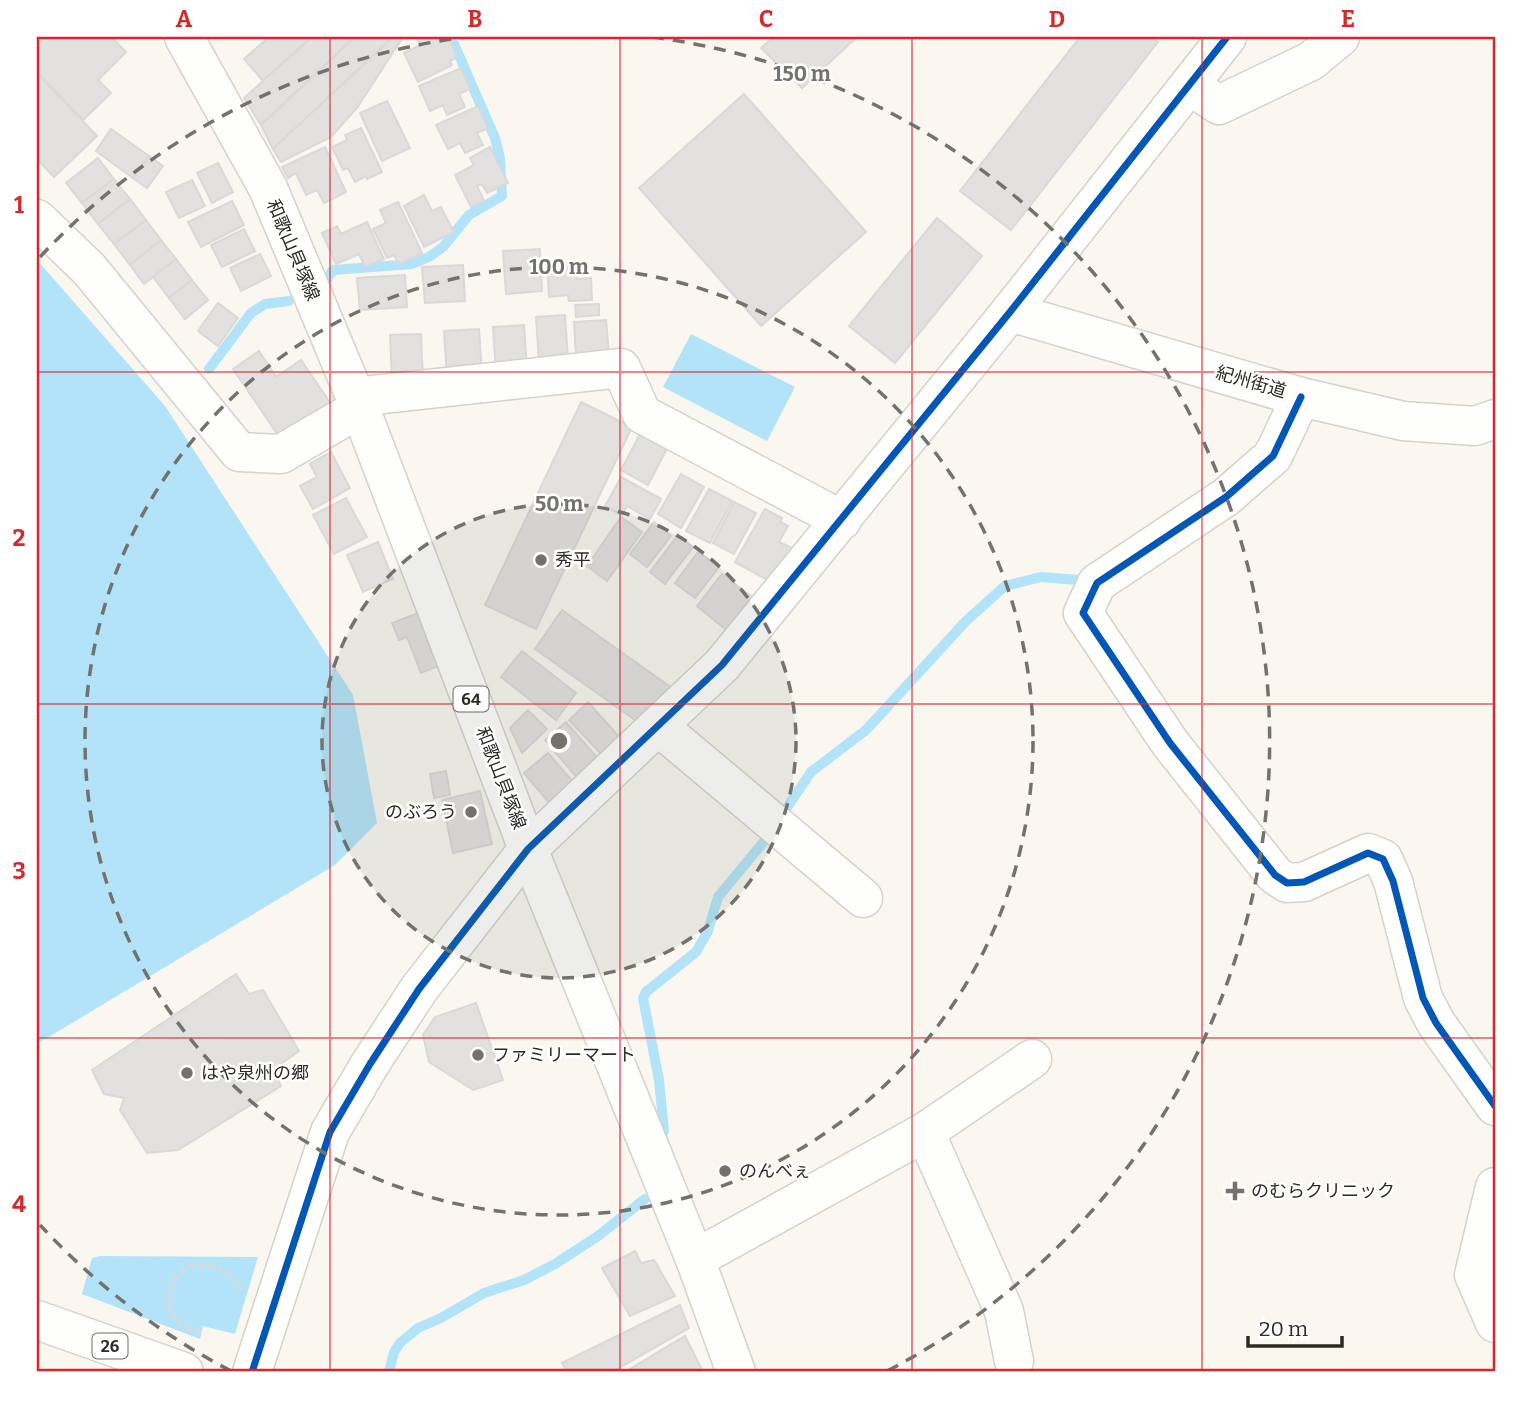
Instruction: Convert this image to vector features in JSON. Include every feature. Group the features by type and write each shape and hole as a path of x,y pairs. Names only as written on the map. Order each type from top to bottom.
{"main road":[{"name":"和歌山貝塚線","path":"184,37 268,188 357,402 528,849 695,1259 736,1372"},
{"path":"252,1372 330,1132 370,1063 419,989 528,849 722,665 1010,312 1227,37"},
{"path":"1189,85 1219,105 1311,61 1340,37"},
{"path":"37,219 89,269 239,452 281,454 357,402 621,368 642,414 842,520"},
{"name":"紀州街道","path":"1010,312 1301,397 1403,421 1475,426 1495,419"},
{"path":"1301,397 1273,456 1226,497 1097,583 1083,613 1170,743 1275,875 1287,883 1304,883 1368,853 1383,859 1393,881 1423,998 1437,1023 1495,1105"},
{"path":"658,726 863,898"},
{"path":"695,1259 925,1132 1032,1059"},
{"path":"925,1132 1004,1311 1014,1362"},
{"path":"1495,1187 1474,1275 1495,1323"},
{"name":"26","path":"37,1320 184,1372"}],"path":[{"path":"201,1332 187,1329 171,1310 170,1289 179,1273 193,1264 218,1267 236,1279 244,1296"}],"water":[{"path":"37,260 165,406 353,695 377,823 335,865 37,1044"},
{"path":"691,334 795,387 767,441 663,387"},
{"path":"258,1257 235,1334 203,1326 200,1339 82,1294 92,1258"}],"building":[{"path":"45,37 111,37 126,52 98,80 111,93 83,120 37,73 37,45"},
{"path":"269,37 312,37 263,81 244,59"},
{"path":"312,37 355,37 261,125 244,98"},
{"path":"355,37 393,37 273,149 261,125"},
{"path":"393,37 403,37 357,108 331,137 281,162 273,149"},
{"path":"416,37 438,37 441,42 449,38 457,57 450,61 452,65 418,82 404,53 420,45"},
{"path":"774,37 857,37 802,88 761,48"},
{"path":"1080,37 1151,37 1158,42 1011,230 960,191"},
{"path":"461,68 470,89 459,94 465,107 447,115 443,105 430,111 419,86"},
{"path":"37,73 97,136 54,177 37,159"},
{"path":"744,94 866,232 761,326 639,188"},
{"path":"387,101 410,148 382,161 360,113"},
{"path":"478,106 488,128 477,133 483,145 465,153 460,143 448,149 436,125"},
{"path":"361,128 382,172 355,182 348,168 343,170 332,147 347,140 345,135"},
{"path":"111,129 149,156 133,178 96,151"},
{"path":"325,147 346,192 324,203 317,190 306,195 296,173 288,178 282,167"},
{"path":"490,147 508,183 487,193 482,184 477,186 484,201 471,207 455,175 474,165 470,158"},
{"path":"149,156 163,166 147,188 133,178"},
{"path":"98,158 114,179 82,203 66,183"},
{"path":"218,163 233,192 212,203 197,173"},
{"path":"114,179 130,199 98,224 82,203"},
{"path":"192,180 205,206 179,218 166,192"},
{"path":"424,195 432,211 441,207 454,232 424,247 404,206"},
{"path":"130,199 146,220 114,244 98,224"},
{"path":"232,201 244,225 201,247 188,222"},
{"path":"398,202 422,253 399,264 394,255 387,258 373,229 386,223 380,210"},
{"path":"937,218 982,256 895,363 849,326"},
{"path":"146,220 161,240 130,265 114,244"},
{"path":"367,222 384,259 365,267 359,254 336,264 322,233 337,226 341,234"},
{"path":"244,229 255,251 222,267 211,245"},
{"path":"161,240 176,259 144,284 130,265"},
{"path":"540,249 542,291 506,294 503,251"},
{"path":"260,254 271,276 241,291 230,268"},
{"path":"176,259 192,280 169,298 153,277"},
{"path":"577,262 577,279 591,278 592,300 569,301 568,295 549,297 547,264"},
{"path":"463,265 465,301 425,303 422,267"},
{"path":"405,275 407,307 360,310 357,278"},
{"path":"192,280 208,300 185,319 169,298"},
{"path":"218,303 238,318 218,346 198,331"},
{"path":"599,304 599,315 576,317 575,305"},
{"path":"565,315 568,360 539,362 536,317"},
{"path":"606,320 609,354 576,357 574,322"},
{"path":"524,325 527,370 496,373 493,327"},
{"path":"479,329 482,375 447,377 444,331"},
{"path":"421,334 423,379 392,381 390,335"},
{"path":"259,351 276,377 301,360 331,404 280,438 233,369"},
{"path":"581,402 632,427 536,629 485,605"},
{"path":"640,434 667,449 648,485 621,470"},
{"path":"331,452 350,488 313,509 300,486 317,477 310,464"},
{"path":"681,474 704,487 681,528 658,514"},
{"path":"621,477 661,499 650,519 627,506 622,515 605,506"},
{"path":"709,489 732,501 710,543 686,531"},
{"path":"346,498 367,537 334,554 313,515"},
{"path":"734,502 756,513 734,554 713,543"},
{"path":"765,509 782,518 780,522 788,526 779,542 792,548 773,583 735,562"},
{"path":"621,517 642,532 607,581 587,566"},
{"path":"654,522 671,536 647,567 630,554"},
{"path":"678,535 693,547 665,584 650,572"},
{"path":"378,542 393,579 363,592 347,555"},
{"path":"698,552 719,567 695,598 675,583"},
{"path":"722,574 756,600 730,633 697,606"},
{"path":"562,610 672,688 645,727 535,649"},
{"path":"418,613 438,666 421,673 407,637 399,640 392,623"},
{"path":"522,651 576,693 556,720 501,677"},
{"path":"588,702 622,740 604,757 569,720"},
{"path":"528,710 547,729 522,753 510,728"},
{"path":"566,722 600,761 578,779 545,740"},
{"path":"548,753 575,784 551,805 524,773"},
{"path":"446,771 450,795 434,798 430,774"},
{"path":"480,791 492,844 453,853 442,800"},
{"path":"236,974 249,994 263,990 299,1051 274,1069 281,1086 178,1150 147,1153 120,1110 124,1098 104,1094 92,1070"},
{"path":"476,1003 503,1080 473,1090 429,1062 423,1035 435,1017"},
{"path":"635,1251 641,1263 654,1260 675,1296 630,1316 602,1268"},
{"path":"680,1305 689,1328 612,1372 567,1372 562,1363"},
{"path":"685,1336 703,1372 625,1372"}],"waterway":[{"path":"327,279 333,270 412,264 429,257 443,247 469,215 502,196 500,158 495,138 451,37"},
{"path":"209,369 251,313 265,304 289,301"},
{"path":"782,815 811,772 866,730 966,621 1005,586 1041,577 1078,580 1087,578"},
{"path":"664,1131 659,1080 643,998 646,992 696,952 708,931 718,897 766,839"},
{"path":"389,1372 394,1352 400,1343 418,1328 484,1293 524,1280 555,1264 598,1236 645,1199"}],"cycle path":[{"path":"252,1372 330,1132 419,989 528,849 722,665 1010,312 1227,37"},
{"path":"1301,397 1273,456 1226,497 1097,583 1083,613 1170,743 1275,875 1287,883 1304,882 1368,853 1383,859 1393,881 1423,998 1436,1023 1495,1106"}],"place":[{"name":"秀平","path":"541,560"},
{"name":"のぶろう","path":"471,812"},
{"name":"ファミリーマート","path":"478,1055"},
{"name":"はや泉州の郷","path":"187,1073"},
{"name":"のんべぇ","path":"725,1171"},
{"name":"のむらクリニック","path":"1235,1191"}]}
